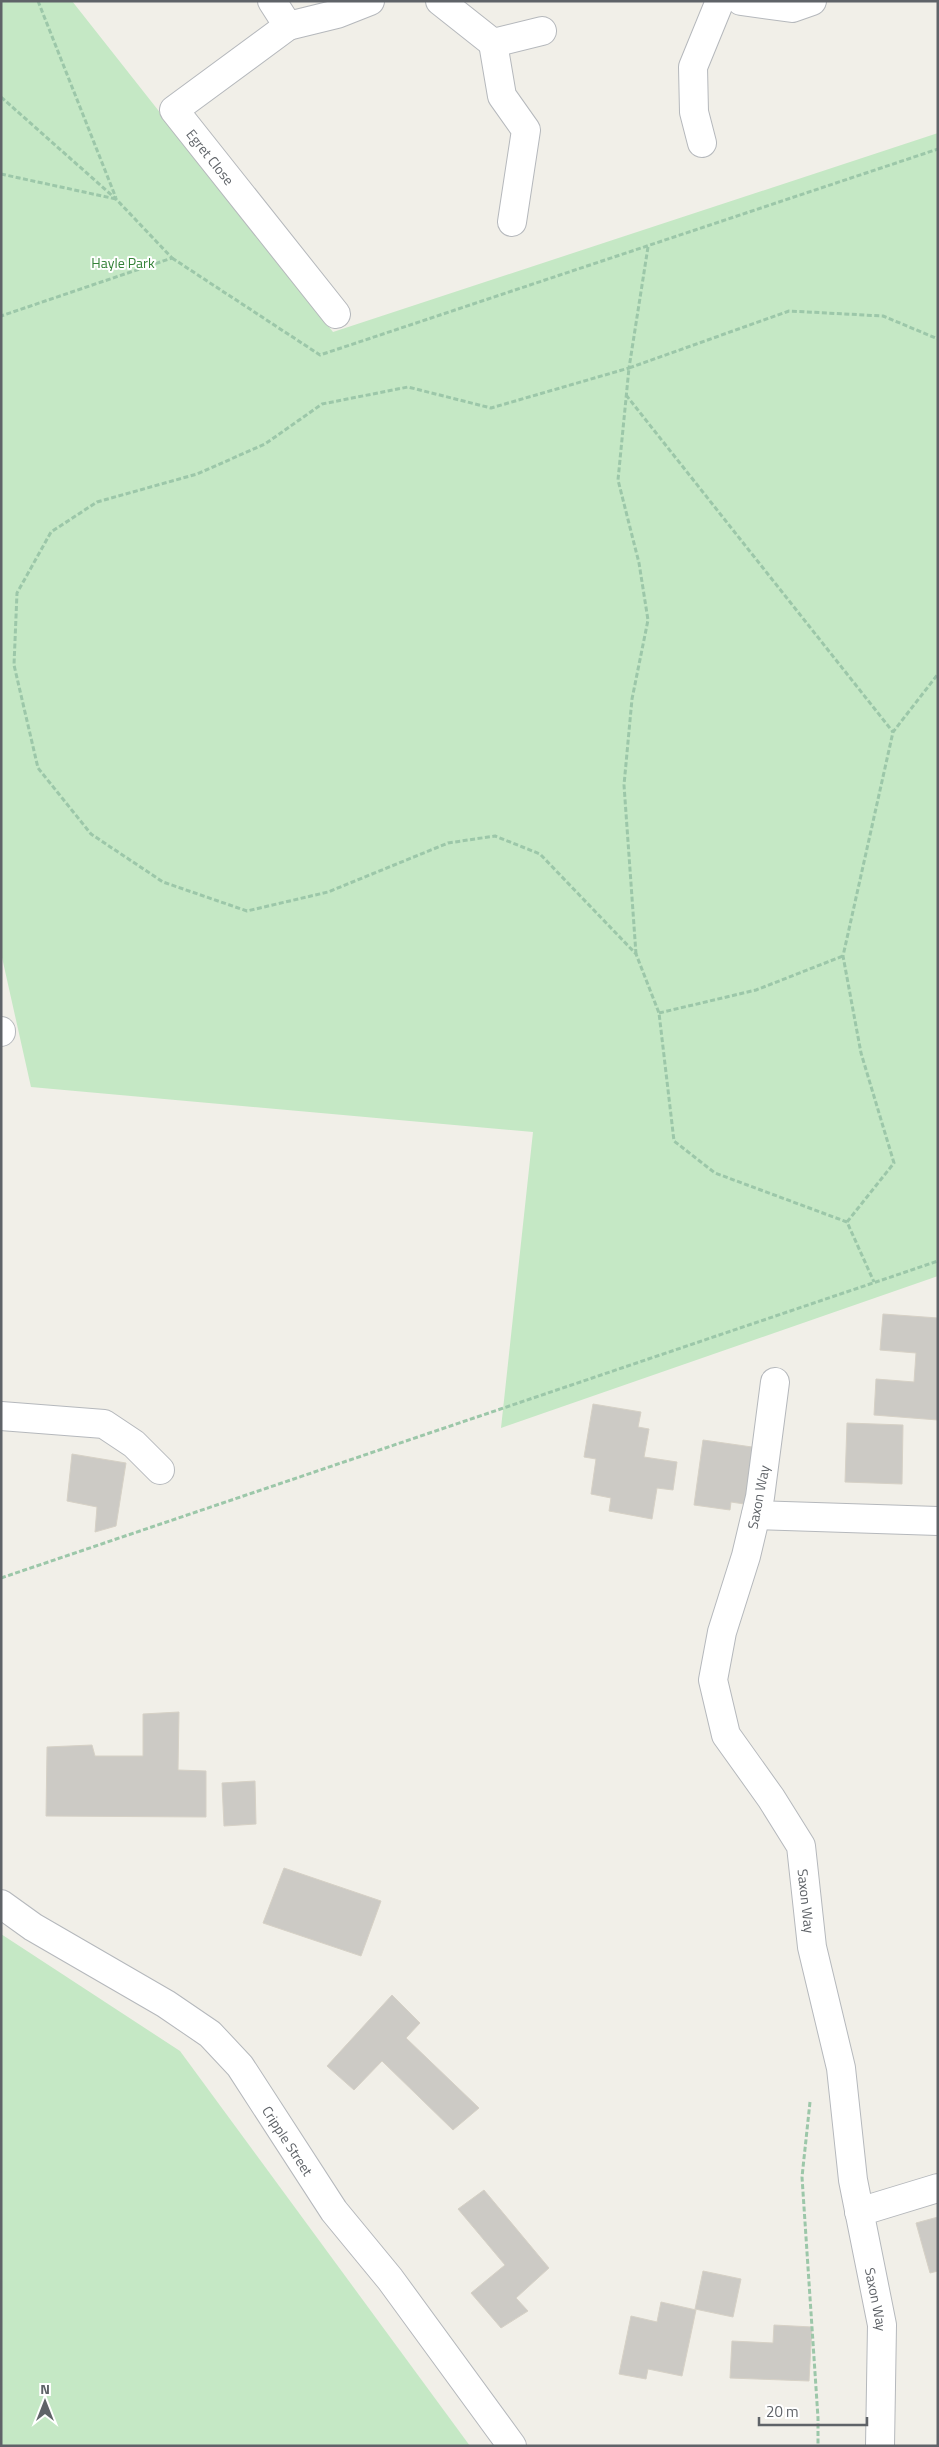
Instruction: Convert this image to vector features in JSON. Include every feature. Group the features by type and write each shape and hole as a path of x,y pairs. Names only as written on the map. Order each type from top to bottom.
{"street":[{"path":"272,1 288,26 337,14 370,1"},
{"path":"440,1 493,43 502,96 526,130 512,222"},
{"path":"702,143 694,112 693,67 720,1"},
{"path":"741,1 792,8 812,1"},
{"name":"Egret Close","path":"288,26 174,110 336,314"},
{"path":"493,43 542,31"},
{"name":"Saxon Way","path":"776,1382 760,1497 746,1556 722,1632 713,1680 726,1735 771,1798 801,1846 812,1947 841,2068 853,2180 882,2325 880,2446"},
{"path":"1,1416 104,1424 134,1444 160,1470"},
{"path":"756,1515 938,1520"},
{"name":"Cripple Street","path":"1,1904 34,1927 166,2004 210,2034 240,2066 334,2211 390,2278 512,2446"},
{"path":"860,2212 938,2188"}],"path":[{"path":"38,1 116,199"},
{"path":"1,96 116,199 172,258 320,355 648,247 938,148"},
{"path":"1,174 116,199"},
{"path":"648,247 626,395 618,480 639,564 648,620 632,698 624,786 636,954 659,1013 674,1141 715,1173 847,1222 874,1282"},
{"path":"1,316 172,258"},
{"path":"636,954 540,854 495,836 448,843 328,892 248,911 163,882 91,834 38,768 14,665 17,593 51,532 97,502 197,474 265,444 322,404 408,387 491,408 630,368 788,310 883,316 938,339"},
{"path":"626,395 893,732"},
{"path":"847,1222 894,1163 861,1053 843,956 893,732 938,674"},
{"path":"659,1013 756,990 843,956"},
{"path":"1,1578 938,1261"},
{"path":"811,2099 802,2177 818,2418 818,2446"}],"green space":[{"name":"Hayle Park","path":"1,1 72,1 333,332 938,133 938,1276 501,1428 533,1132 31,1087 1,953"},
{"path":"1,1934 180,2051 470,2446 1,2446"}],"building":[{"path":"883,1314 938,1318 938,1420 874,1415 876,1379 914,1382 916,1353 880,1350"},
{"path":"593,1404 641,1412 638,1427 649,1429 644,1457 677,1462 673,1490 657,1488 652,1519 609,1511 611,1498 591,1494 596,1459 584,1457"},
{"path":"847,1423 903,1425 902,1484 845,1482"},
{"path":"703,1440 759,1448 751,1505 731,1502 730,1510 694,1505"},
{"path":"72,1454 126,1463 116,1526 95,1532 97,1507 67,1501"},
{"path":"179,1712 178,1770 206,1771 206,1817 46,1816 47,1747 92,1745 95,1756 143,1756 143,1714"},
{"path":"255,1781 256,1824 224,1826 222,1783"},
{"path":"284,1868 381,1901 361,1956 263,1923"},
{"path":"392,1995 420,2023 406,2038 479,2108 453,2130 382,2061 354,2090 327,2066"},
{"path":"484,2190 549,2268 516,2298 528,2311 501,2328 471,2293 505,2265 458,2209"},
{"path":"938,2217 938,2271 930,2273 916,2223"},
{"path":"703,2271 741,2279 733,2317 695,2309"},
{"path":"661,2302 696,2310 682,2376 648,2369 646,2379 619,2374 631,2316 657,2322"},
{"path":"774,2325 812,2327 809,2381 730,2378 732,2341 773,2343"}]}
